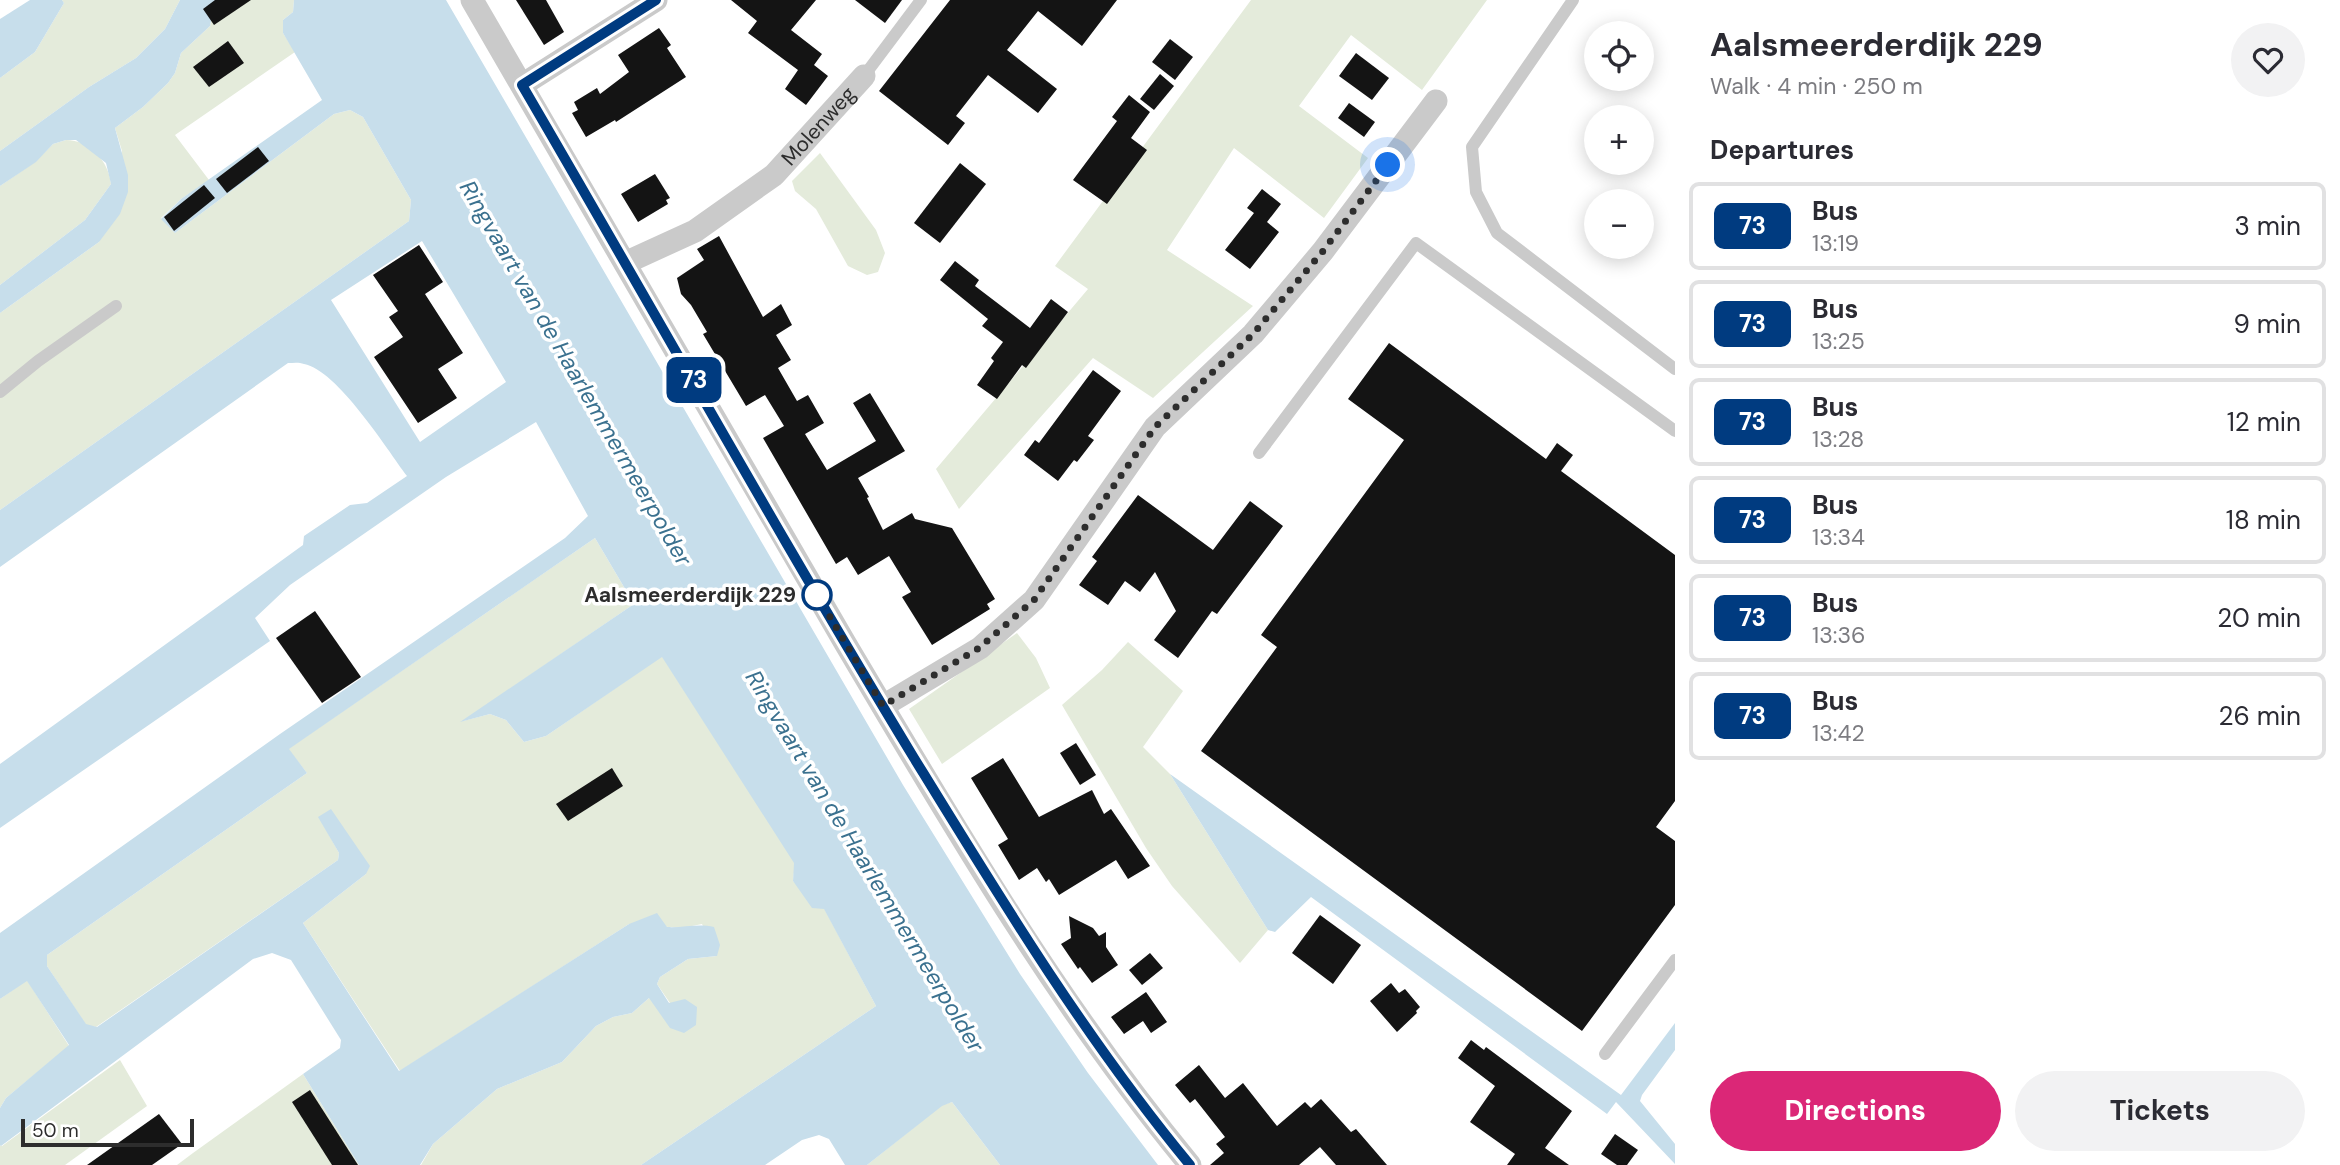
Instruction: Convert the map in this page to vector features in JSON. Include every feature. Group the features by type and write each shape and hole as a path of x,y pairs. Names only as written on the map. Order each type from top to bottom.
{"street":[{"path":"472,0 883,706 1033,952 1164,1135 1190,1165"},
{"path":"522,85 656,0"},
{"name":"Molenweg","path":"625,263 695,231 774,175 864,76"},
{"path":"883,706 979,648 1034,600 1155,427 1253,334 1323,251 1436,101"}],"lane":[{"path":"864,76 921,0"},
{"path":"1573,0 1472,147 1476,192 1497,233 1675,369"},
{"path":"1259,453 1416,243 1675,431"},
{"path":"0,392 38,361 116,306"},
{"path":"1605,1054 1675,960"}],"green space":[{"path":"62,0 180,0 165,29 136,58 89,87 0,151 0,78 35,52 64,3"},
{"path":"223,0 294,0 293,12 283,20 283,33 295,52 175,135 209,180 181,199 161,218 175,233 334,114 350,110 363,117 411,200 409,221 0,510 0,313 99,242 122,151 115,128 143,107 168,83 175,73 181,53 210,26 213,10"},
{"path":"1251,0 1487,0 1422,90 1351,35 1299,106 1368,158 1324,218 1234,148 1167,250 1253,306 1153,398 1093,358 959,509 936,469 1088,289 1055,266"},
{"path":"66,140 82,144 96,153 106,167 111,184 85,220 0,285 0,186 35,162 53,144"},
{"path":"820,153 876,230 885,253 878,272 867,275 848,266 816,209 795,191 792,181"},
{"path":"595,538 634,604 463,721 490,714 506,720 524,742 546,736 662,656 795,863 793,881 824,908 876,1006 641,1165 421,1165 433,1144 497,1089 562,1062 596,1026 613,1017 632,1013 649,998 670,1003 657,984 660,977 688,959 717,956 702,924 682,928 629,924 400,1071 303,923 366,874 319,817 339,853 338,860 96,1027 86,1025 47,966 47,955 307,773 288,749"},
{"path":"1017,633 1036,658 1050,688 942,764 909,709"},
{"path":"1128,642 1183,691 1143,747 1170,774 1268,930 1240,963 1172,886 1146,848 1062,705 1102,670"},
{"path":"27,980 69,1046 6,1098 0,1108 0,999"},
{"path":"120,1060 147,1106 65,1165 0,1165 0,1145"},
{"path":"303,1074 359,1165 177,1165 193,1153"},
{"path":"952,1102 1000,1165 867,1165 942,1105"}],"water":[{"path":"30,0 62,0 64,3 35,52 0,78 0,19"},
{"path":"180,0 223,0 213,10 210,26 181,53 175,73 168,83 143,107 115,128 128,175 128,192 120,214 99,242 0,313 0,285 85,220 111,184 106,163 76,140 66,140 53,144 36,162 0,186 0,151 89,87 136,58 165,29"},
{"name":"Ringvaart van de Haarlemmermeerpolder","path":"294,0 446,0 903,785 1020,974 1088,1073 1158,1165 1000,1165 952,1102 942,1106 867,1165 845,1165 829,1139 819,1135 802,1140 765,1165 641,1165 876,1006 824,909 812,908 793,881 794,863 662,657 546,736 524,742 506,720 490,714 460,722 634,604 595,538 289,749 307,773 47,955 47,966 86,1024 97,1027 338,860 339,853 318,817 331,809 370,866 366,874 303,923 399,1071 629,924 657,913 667,927 714,927 720,945 717,956 688,959 660,977 657,984 669,1003 685,999 697,1007 696,1025 684,1033 670,1028 649,998 632,1013 613,1017 596,1026 562,1062 497,1089 433,1144 420,1165 359,1165 303,1074 340,1048 341,1040 291,960 272,953 253,959 0,1145 0,1108 6,1098 69,1045 27,981 0,999 0,933 280,734 565,538 588,516 536,422 446,477 290,585 255,618 270,641 0,828 0,764 303,545 304,536 350,505 367,503 407,476 360,412 331,380 317,369 304,364 288,363 0,567 0,510 409,221 411,200 363,117 350,110 334,114 175,233 161,219 181,199 322,100 283,33 283,20 293,12","holes":["422,241 506,382 420,442 331,300"]},
{"path":"1170,774 1621,1095 1675,1023 1675,1050 1640,1101 1675,1144 1675,1164 1616,1102 1607,1114 1311,897 1275,932 1268,930"}],"building":[{"path":"215,0 251,0 214,25 203,9"},
{"path":"516,0 546,0 564,32 544,45"},
{"path":"731,0 816,0 791,30 822,54 814,65 828,76 806,105 785,89 798,70 748,33 757,21"},
{"path":"855,0 902,0 885,23"},
{"path":"950,0 1117,0 1082,46 1038,11 1007,50 1057,89 1038,113 988,75 956,116 965,123 948,145 879,91"},
{"path":"659,28 671,45 667,48 686,77 616,122 615,120 586,137 572,113 578,110 574,102 597,88 600,94 629,72 618,55"},
{"path":"1170,39 1193,57 1175,80 1152,62"},
{"path":"228,41 244,63 209,87 193,67"},
{"path":"1356,53 1389,78 1372,100 1339,76"},
{"path":"1160,74 1174,86 1154,110 1140,99"},
{"path":"1129,95 1150,112 1131,138 1147,150 1107,204 1073,180 1117,121 1112,117"},
{"path":"1349,103 1375,122 1364,137 1338,118"},
{"path":"258,147 269,161 227,193 216,179"},
{"path":"960,163 986,184 940,243 914,223"},
{"path":"655,174 670,198 666,200 668,204 638,222 621,194"},
{"path":"204,185 215,198 174,231 164,217"},
{"path":"1262,189 1281,204 1267,222 1279,232 1250,269 1225,250 1254,213 1247,208"},
{"path":"719,236 763,317 781,304 792,325 776,335 791,360 778,368 797,401 808,395 824,423 805,434 827,470 876,441 853,403 870,393 905,451 858,478 883,530 912,513 915,519 952,528 995,599 987,604 990,609 932,645 902,597 911,592 889,556 858,575 847,557 836,564 763,438 784,426 765,395 746,406 703,334 707,332 681,294 677,278 704,260 697,249"},
{"path":"419,245 443,282 425,294 463,353 438,369 457,398 418,423 374,357 403,337 389,317 398,311 373,275"},
{"path":"955,261 979,280 975,286 1030,328 1051,299 1068,312 1026,368 1022,365 997,399 977,385 994,361 991,358 1003,342 982,326 988,319 940,280"},
{"path":"1389,343 1546,459 1557,443 1573,455 1561,471 1675,555 1675,801 1656,827 1675,841 1675,905 1582,1031 1201,751 1277,647 1261,635 1404,440 1348,399"},
{"path":"1093,370 1121,391 1088,436 1094,440 1058,481 1024,455 1035,440 1039,443"},
{"path":"1138,495 1213,550 1250,501 1283,526 1217,614 1212,611 1178,658 1154,640 1176,611 1155,572 1140,592 1125,581 1108,605 1079,585 1097,561 1092,557"},
{"path":"315,611 361,677 322,703 276,638"},
{"path":"1076,743 1096,775 1080,785 1060,753"},
{"path":"1003,758 1039,817 1092,790 1104,814 1111,809 1150,866 1128,879 1116,860 1059,895 1049,879 1046,882 1037,868 1019,880 998,845 1008,839 971,778"},
{"path":"612,768 623,786 568,821 556,804"},
{"path":"1320,915 1361,945 1333,984 1292,953"},
{"path":"1069,916 1093,928 1099,936 1106,932 1106,947 1118,965 1092,983 1080,967 1078,969 1061,944 1071,938"},
{"path":"1150,953 1163,968 1142,985 1129,970"},
{"path":"1391,983 1399,993 1405,989 1420,1007 1397,1032 1370,1001"},
{"path":"1146,992 1167,1022 1151,1033 1143,1021 1124,1034 1111,1017"},
{"path":"1471,1040 1484,1050 1486,1047 1572,1111 1545,1148 1569,1165 1507,1165 1515,1154 1470,1122 1495,1086 1458,1058"},
{"path":"1199,1065 1225,1098 1243,1083 1277,1126 1305,1102 1311,1108 1321,1099 1351,1132 1356,1129 1387,1165 1336,1165 1320,1147 1299,1165 1210,1165 1224,1153 1216,1144 1225,1137 1195,1099 1190,1103 1175,1085"},
{"path":"310,1090 358,1165 332,1165 292,1102"},
{"path":"159,1114 182,1144 152,1165 87,1165"},
{"path":"1615,1134 1638,1150 1627,1165 1617,1165 1601,1154"}],"bus line":[{"name":"73","path":"656,0 522,85 794,555 1033,952 1164,1135 1190,1165"}],"place":[{"name":"Aalsmeerderdijk 229","path":"817,595"}],"route":[{"path":"817,595 883,706 979,648 1034,600 1155,427 1253,334 1323,251 1388,165"}]}
